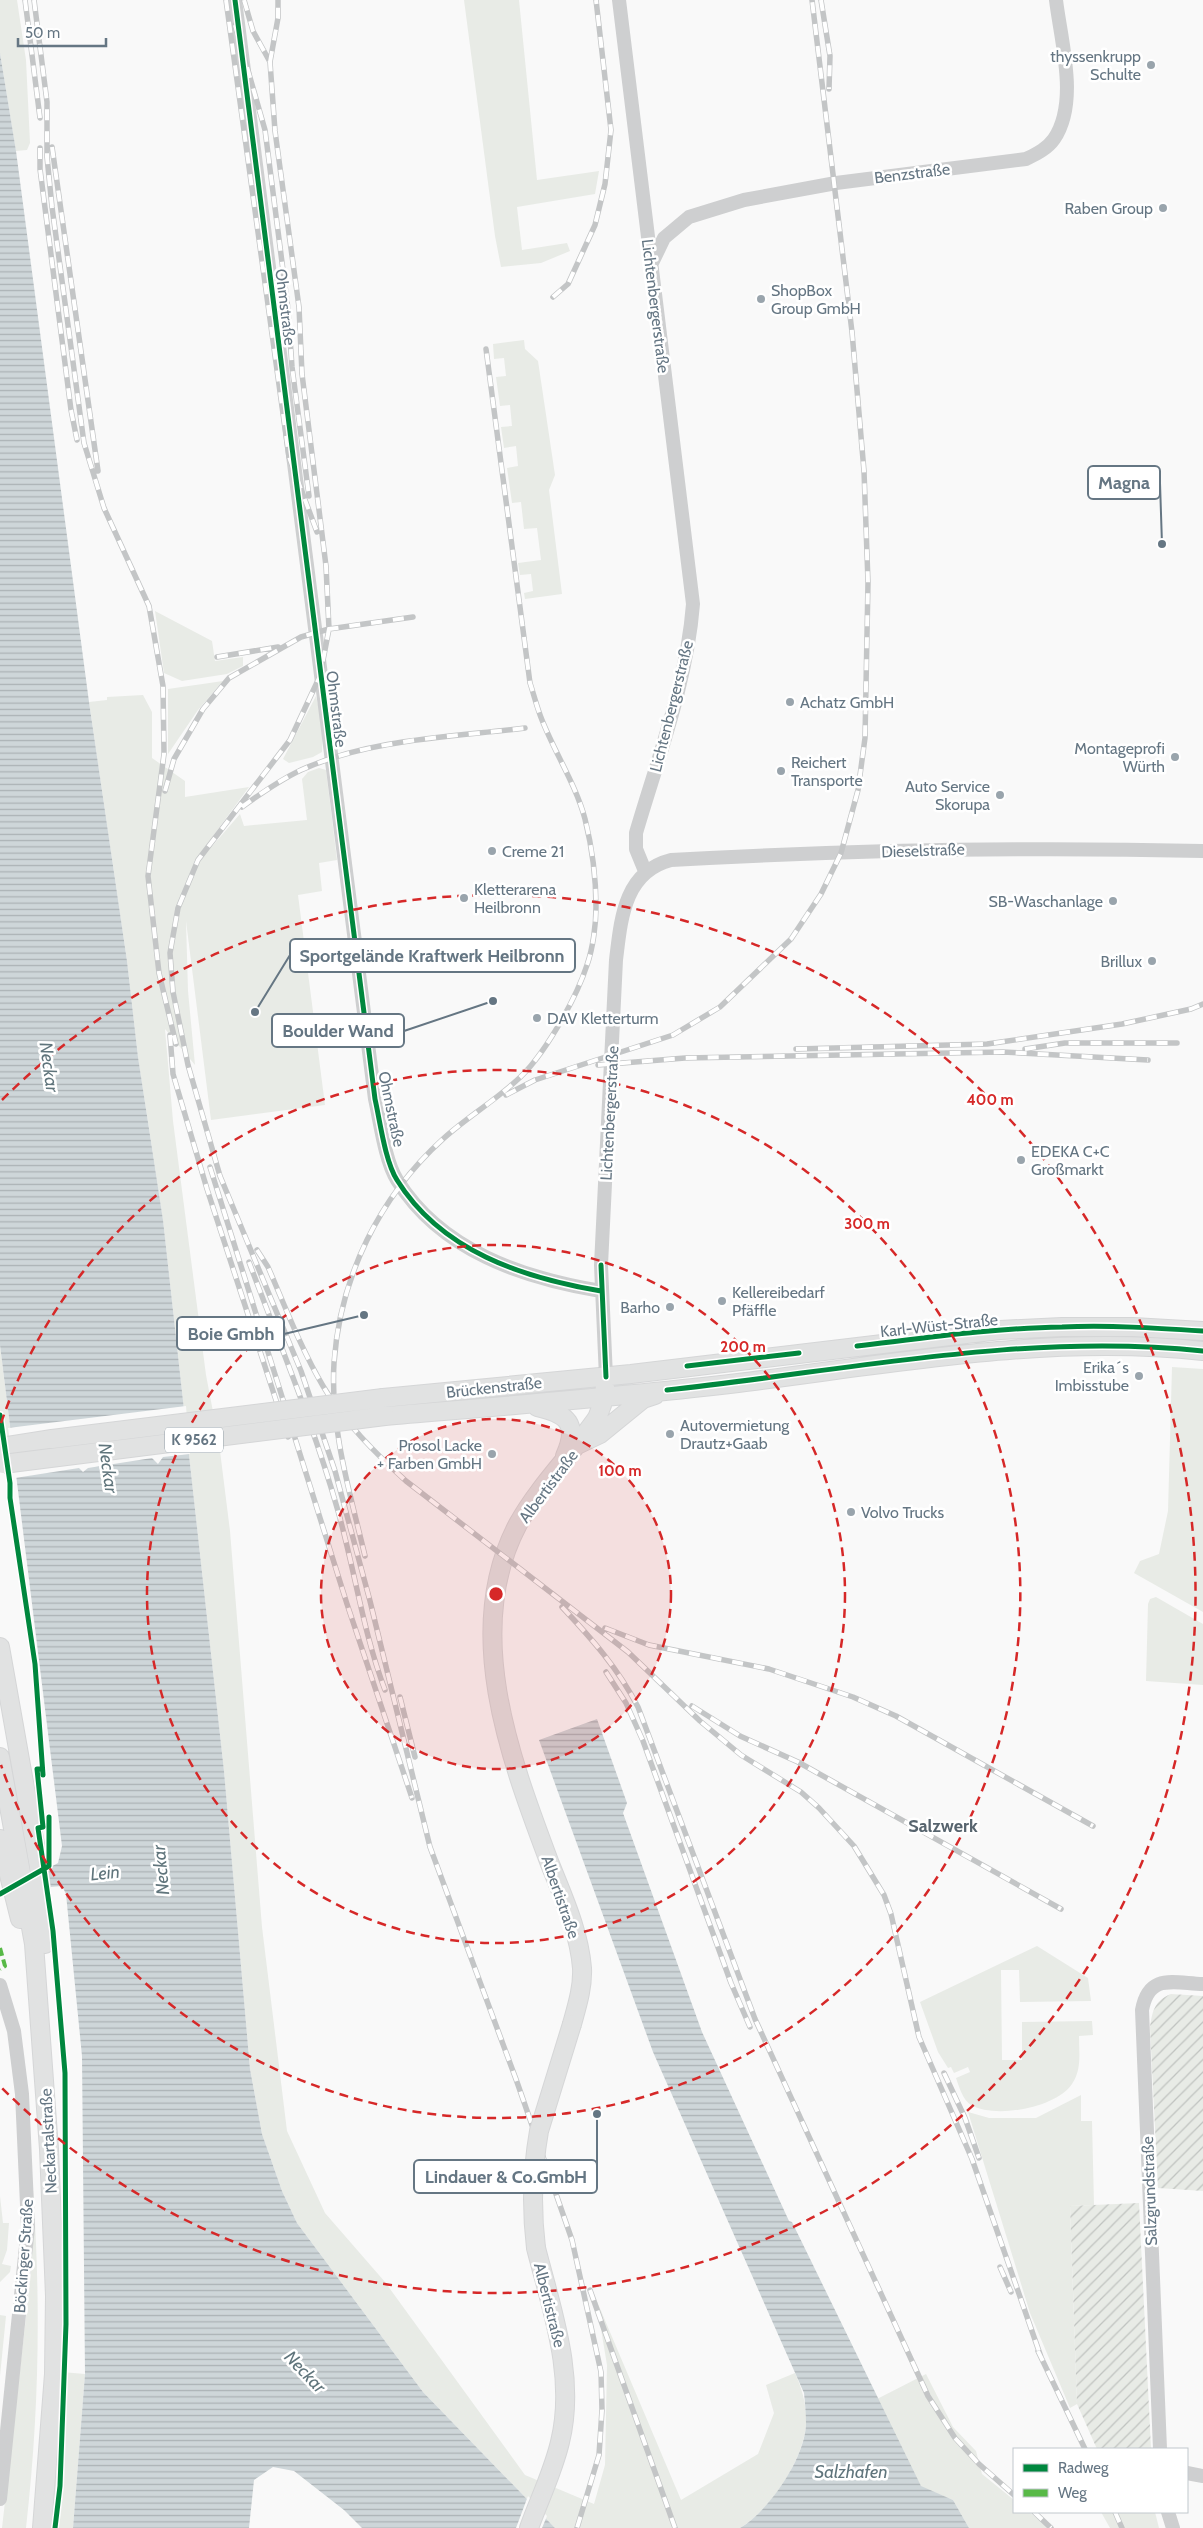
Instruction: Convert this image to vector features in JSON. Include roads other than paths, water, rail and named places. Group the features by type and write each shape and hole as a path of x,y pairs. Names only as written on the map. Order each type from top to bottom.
{"main road":[{"name":"Karl-Wüst-Straße","path":"606,1377 1000,1330 1124,1327 1203,1331"},
{"name":"Karl-Wüst-Straße","path":"604,1398 1023,1348 1138,1346 1203,1351"},
{"name":"Albertistraße","path":"529,2528 561,2442 565,2390 560,2339 536,2248 531,2193 539,2131 572,2024 580,1993 582,1969 577,1937 512,1757 501,1709 492,1640 498,1587 516,1529 533,1500 578,1445 597,1418 604,1398 606,1377"},
{"name":"Brückenstraße","path":"52,1438 383,1398 606,1377"},
{"path":"578,1445 600,1434 643,1399 667,1390"},
{"name":"Brückenstraße","path":"1,1465 384,1416 604,1398"},
{"path":"525,1404 558,1412 568,1420 571,1426 571,1442 561,1465"},
{"path":"0,1438 22,1436 52,1438"},
{"name":"K 9562","path":"0,1447 52,1438"},
{"path":"0,1646 39,1867 52,2040 55,2115 49,2149"},
{"name":"Neckartalstraße","path":"0,1757 29,1907 39,1992 49,2149 55,2296 54,2374 42,2528"},
{"path":"0,1839 39,1992"}],"street":[{"name":"Ohmstraße","path":"235,0 373,1089 384,1143 396,1179 426,1217 459,1244 508,1268 550,1281 602,1291"},
{"name":"Lichtenbergerstraße","path":"606,1377 602,1291 616,960 619,935 630,894 645,871 636,849 636,833 678,690 693,604 619,0"},
{"name":"Benzstraße","path":"651,266 664,238 689,217 744,200 836,183 1026,159 1040,152 1053,140 1064,117 1068,91 1056,0"},
{"name":"Dieselstraße","path":"645,871 671,860 807,854 986,848 1203,851"},
{"name":"Salzgrundstraße","path":"1160,2448 1142,2010 1144,1996 1152,1986 1163,1982 1203,1984"},
{"name":"Böckinger Straße","path":"0,1985 14,2031 21,2085 27,2161 28,2227 0,2499"},
{"path":"1188,2474 1203,2476"},
{"path":"1168,2513 1173,2528"}],"water":[{"path":"0,53 16,151 89,702 127,961 138,1057 163,1220 224,1771 250,2069 262,2134 282,2191 297,2223 423,2392 555,2528 362,2528 344,2510 294,2471 273,2467 254,2480 249,2528 73,2528 85,2374 82,2056 66,1894 62,1886 50,1887 47,1869 58,1863 62,1846 0,1345"},
{"name":"Salzhafen","path":"597,1719 627,1803 623,1813 702,2032 789,2221 792,2222 921,2486 953,2500 969,2528 740,2528 751,2520 773,2497 792,2467 804,2438 806,2412 804,2393 653,2052 539,1740"}],"railway":[{"path":"25,0 40,118"},
{"path":"34,0 47,102 47,157 52,207 84,443 104,508 149,606 163,686 164,754 148,876 159,973 176,1044"},
{"path":"226,0 289,457 317,532"},
{"path":"244,0 253,31 270,62 275,131 299,307 302,374 326,566 329,629 320,676 290,740 198,860 178,908 170,953 173,992 188,1065 220,1176 301,1371 335,1471 370,1601 430,1847 517,2082 572,2240 601,2372 602,2410 599,2455 577,2528"},
{"path":"270,62 278,18 278,0"},
{"path":"553,297 568,284 595,225 605,184 611,130 596,0"},
{"path":"506,1095 535,1080 673,1035 720,1007 791,939 821,894 841,853 858,790 865,738 868,582 864,471 852,332 812,0"},
{"path":"821,0 830,56 829,89"},
{"path":"235,25 265,130 309,496"},
{"path":"52,147 98,471"},
{"path":"40,148 40,169 71,410 77,440"},
{"path":"365,1556 342,1460 335,1412 334,1387 334,1363 338,1331 354,1270 367,1240 382,1213 400,1186 420,1162 452,1131 516,1081 537,1058 567,1011 582,979 591,951 595,928 596,907 592,852 585,819 571,781 542,720 530,683 486,349"},
{"path":"165,791 174,759 203,709 229,678 301,637 329,629 413,617"},
{"path":"217,657 278,647"},
{"path":"242,807 263,792 301,770 354,752 411,741 525,728"},
{"path":"796,1049 987,1044 1122,1024 1191,1009 1203,1004"},
{"path":"170,1035 173,1074 207,1189 288,1437"},
{"path":"1025,1049 1065,1043 1177,1043"},
{"path":"598,1065 685,1058 1003,1052 1148,1060"},
{"path":"210,1167 347,1604 412,1798"},
{"path":"257,1250 268,1267 300,1342 323,1386 350,1425 383,1459 406,1481 628,1652 700,1721 741,1755 801,1792 819,1808 854,1846 884,1895 891,1914 919,2037 972,2159 1041,2357"},
{"path":"249,1262 329,1479 365,1624 385,1690"},
{"path":"562,1607 613,1666 638,1707 755,2019 928,2396 955,2438 979,2464 1013,2494"},
{"path":"605,1628 649,1645 769,1669 853,1697 896,1716 1093,1826"},
{"path":"606,1672 626,1703 643,1741 731,1983 750,2027"},
{"path":"400,1697 415,1757"},
{"path":"692,1706 740,1736 798,1762 1061,1909"},
{"path":"944,2073 965,2118 979,2158"},
{"path":"1000,2267 1011,2292"},
{"path":"590,2290 675,2528"},
{"path":"1038,2351 1085,2448"},
{"path":"1035,2513 1051,2528"},
{"path":"1115,2513 1122,2528"}],"place":[{"name":"thyssenkrupp Schulte","path":"1151,65"},
{"name":"Raben Group","path":"1163,208"},
{"name":"ShopBox Group GmbH","path":"761,299"},
{"name":"Magna","path":"1162,544"},
{"name":"Achatz GmbH","path":"790,702"},
{"name":"Montageprofi Würth","path":"1175,757"},
{"name":"Reichert Transporte","path":"781,771"},
{"name":"Auto Service Skorupa","path":"1000,795"},
{"name":"Creme 21","path":"492,851"},
{"name":"Kletterarena Heilbronn","path":"464,898"},
{"name":"SB-Waschanlage","path":"1113,901"},
{"name":"Brillux","path":"1152,961"},
{"name":"Boulder Wand","path":"493,1001"},
{"name":"Sportgelände Kraftwerk Heilbronn","path":"255,1012"},
{"name":"DAV Kletterturm","path":"537,1018"},
{"name":"EDEKA C+C Großmarkt","path":"1021,1160"},
{"name":"Kellereibedarf Pfäffle","path":"722,1301"},
{"name":"Barho","path":"670,1307"},
{"name":"Boie Gmbh","path":"364,1315"},
{"name":"Erika´s Imbisstube","path":"1139,1376"},
{"name":"Autovermietung Drautz+Gaab","path":"670,1434"},
{"name":"Prosol Lacke + Farben GmbH","path":"492,1454"},
{"name":"Volvo Trucks","path":"851,1512"},
{"name":"Lindauer & Co.GmbH","path":"597,2114"}],"district":[{"name":"Salzwerk","path":"943,1826"}],"water label":[{"name":"Neckar","path":"49,1067"},
{"name":"Neckar","path":"108,1468"},
{"name":"Neckar","path":"161,1870"},
{"name":"Lein","path":"105,1873"},
{"name":"Neckar","path":"305,2372"}]}
